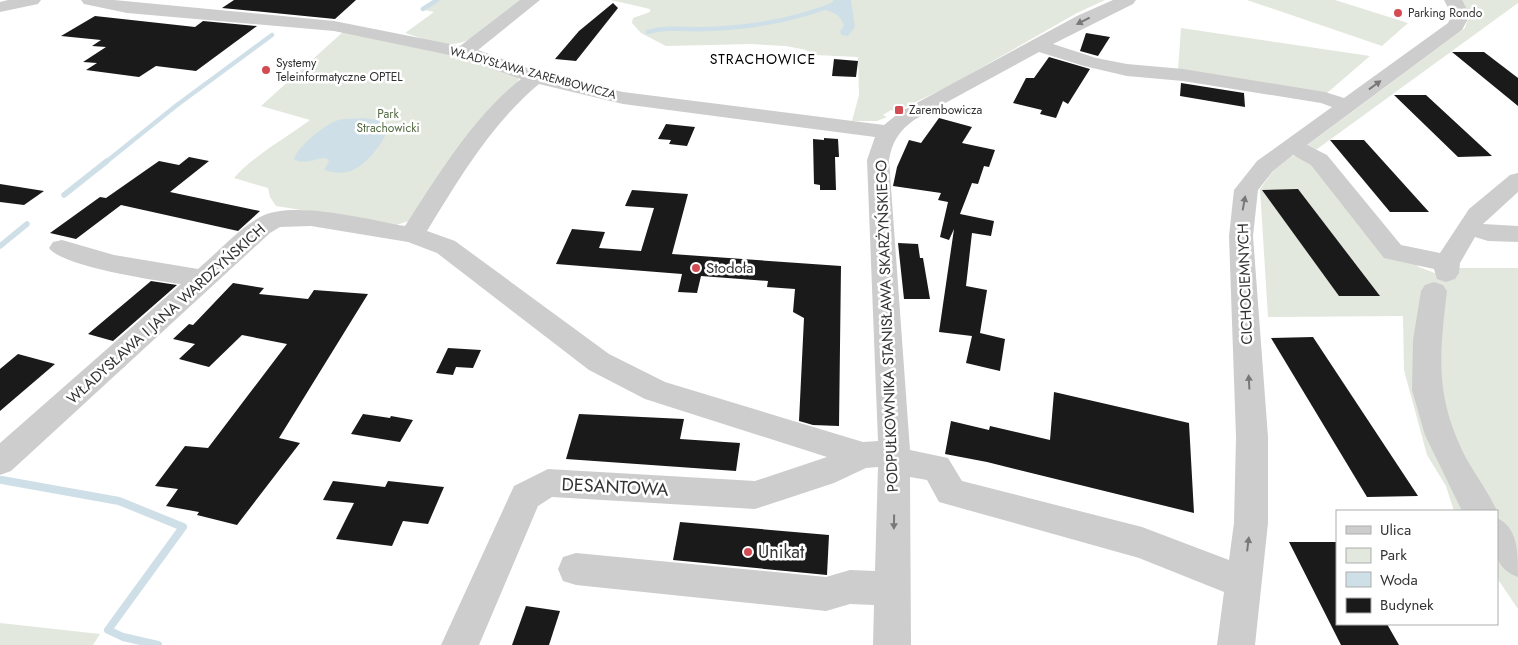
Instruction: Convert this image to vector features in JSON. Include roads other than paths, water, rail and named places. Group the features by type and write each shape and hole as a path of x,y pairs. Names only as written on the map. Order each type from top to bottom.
{"street":[{"path":"0,7 32,0"},
{"name":"WŁADYSŁAWA ZAREMBOWICZA","path":"90,0 130,8 334,26 464,52 535,77 623,98 870,128 888,132"},
{"path":"464,52 531,0"},
{"name":"PODPUŁKOWNIKA STANISŁAWA SKARŻYŃSKIEGO","path":"892,645 893,590 884,456 878,160 880,148 888,132 907,116 1038,45 1127,0"},
{"name":"CICHOCIEMNYCH","path":"1236,645 1251,523 1252,436 1241,236 1246,190 1256,175 1292,146 1456,26 1461,15 1453,0"},
{"path":"1038,45 1104,67 1164,75 1182,75 1325,98 1347,106"},
{"path":"412,235 487,125 526,83 535,77"},
{"path":"1292,146 1319,160 1393,252 1442,276"},
{"path":"1479,510 1468,495 1441,436 1427,390 1428,330 1442,276 1477,214 1518,180"},
{"name":"WŁADYSŁAWA I JANA WARDZYŃSKICH","path":"0,462 261,227 273,220 311,218 412,235 446,247 599,362 656,391 884,456 937,468 951,492 1142,543 1244,583"},
{"path":"1470,228 1488,233 1518,234"},
{"path":"62,248 156,271 204,279"},
{"name":"DESANTOWA","path":"460,645 526,496 548,483 755,495 884,456"},
{"path":"1498,534 1518,562"},
{"path":"576,569 826,594 850,586 893,590"}],"water":[{"path":"834,0 851,0 855,27 848,36 841,35 840,31 844,26 839,17 835,13 825,10"},
{"path":"363,118 384,121 389,125 384,139 379,146 367,160 354,170 341,173 324,170 329,161 326,158 306,162 294,159 306,142 333,122 342,119"}],"waterway":[{"path":"423,9 437,0"},
{"path":"648,32 663,29 709,29 761,24 795,17 844,0"},
{"path":"106,162 177,105 272,35"},
{"path":"64,195 107,161"},
{"path":"0,246 27,224"},
{"path":"2,480 119,501 183,527 108,630 123,637 158,645"}],"place":[{"name":"Parking Rondo","path":"1398,13"},
{"name":"Systemy Teleinformatyczne OPTEL","path":"266,70"},
{"name":"Zarembowicza","path":"899,110"},
{"name":"Stodoła","path":"696,268"},
{"name":"Unikat","path":"748,552"}],"district":[{"name":"STRACHOWICE","path":"763,59"}],"park label":[{"name":"Park Strachowicki","path":"388,121"}]}
